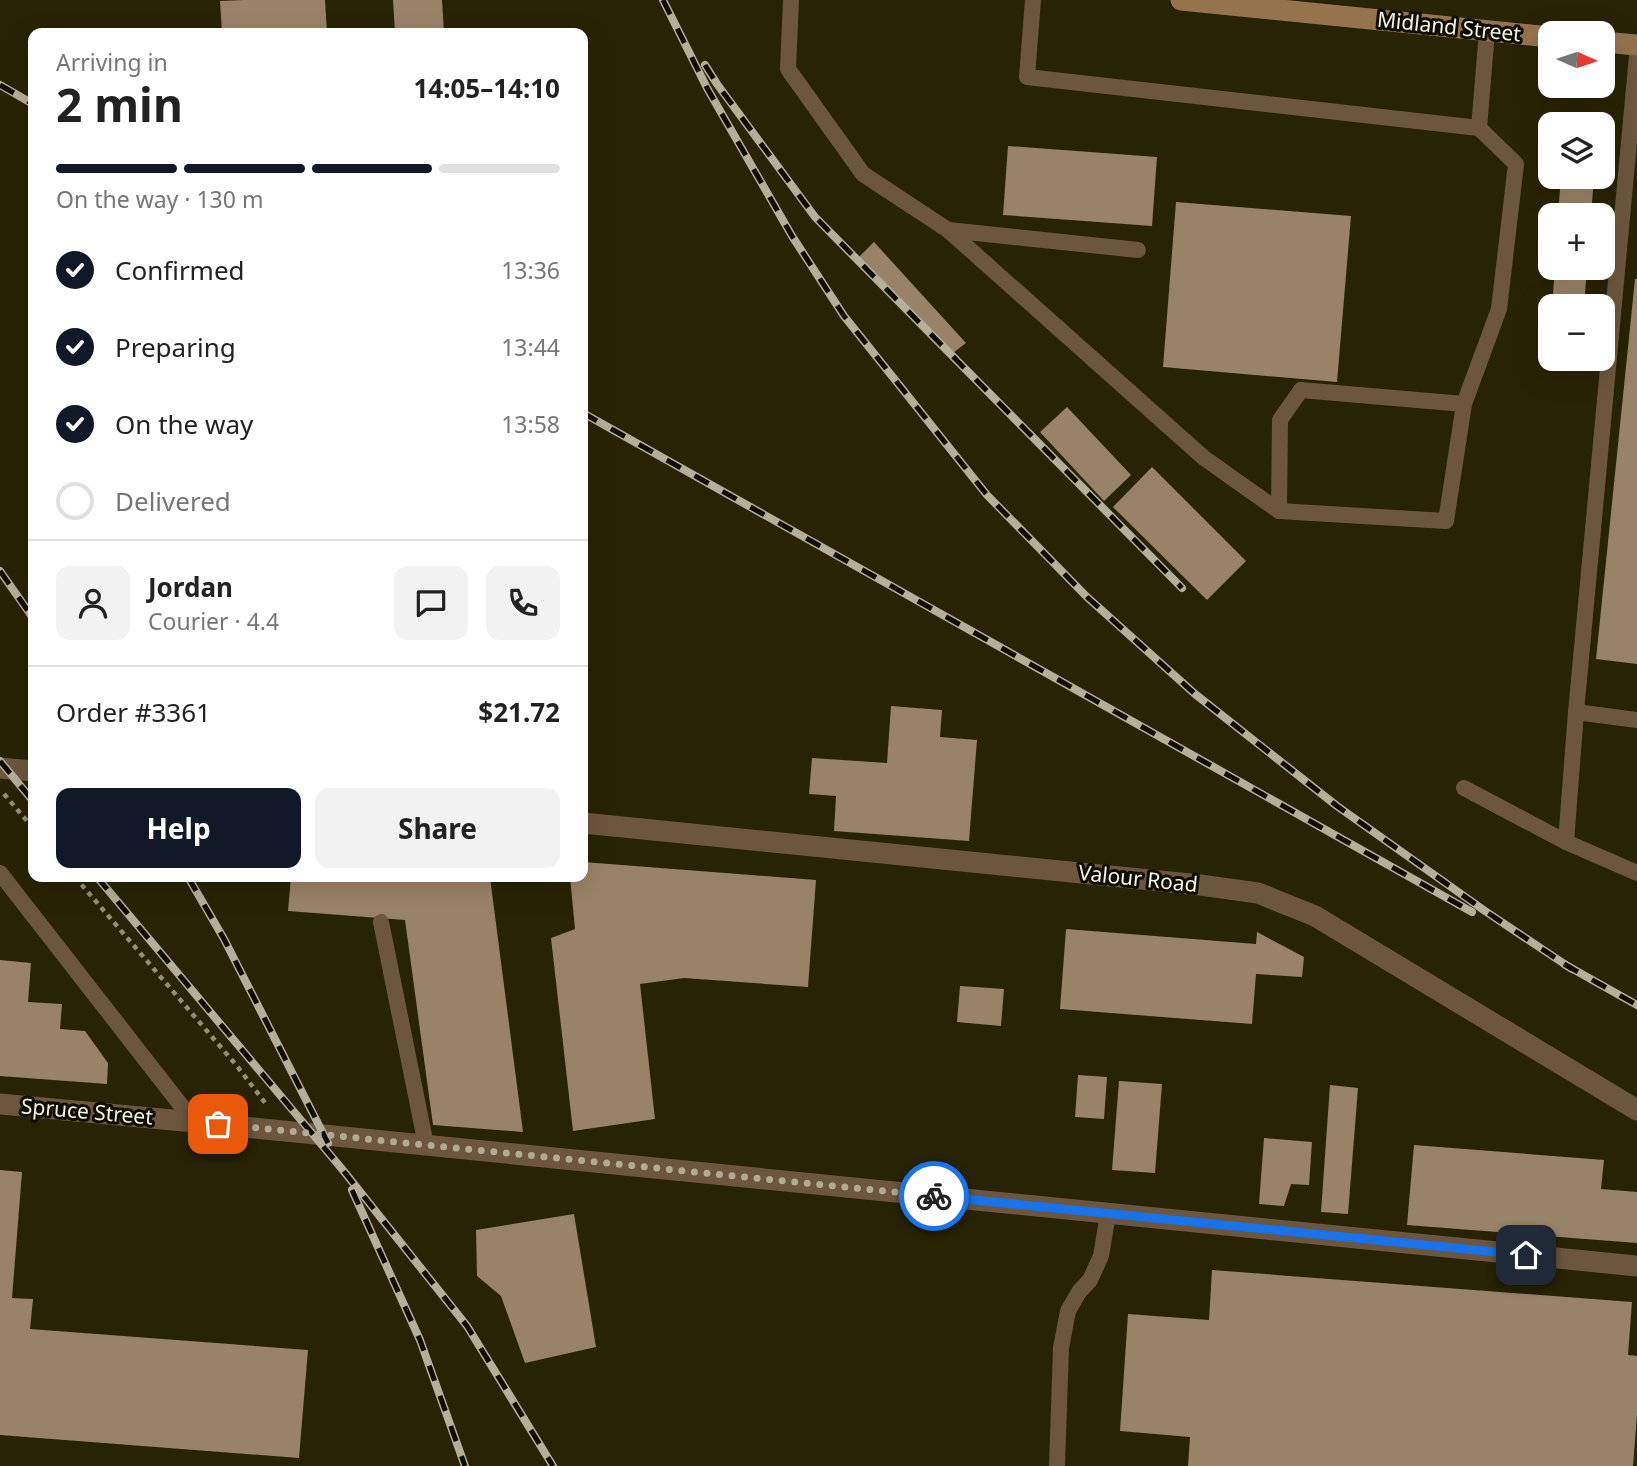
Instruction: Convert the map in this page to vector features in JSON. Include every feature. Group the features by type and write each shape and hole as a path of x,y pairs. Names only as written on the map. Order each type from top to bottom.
{"street":[{"name":"Midland Street","path":"1181,0 1538,36"},
{"path":"1615,43 1637,45"},
{"path":"0,768 28,771"},
{"name":"Valour Road","path":"588,824 1258,893 1315,916 1637,1110"},
{"name":"Spruce Street","path":"0,1104 1637,1266"}],"lane":[{"path":"790,0 788,69 863,174 948,230 1204,458 1279,511 1446,521 1464,404 1499,309 1516,164 1479,128 1027,77 1033,0"},
{"path":"1479,128 1487,31"},
{"path":"1566,842 1637,56"},
{"path":"948,230 1138,250"},
{"path":"1279,511 1280,420 1301,390 1464,404"},
{"path":"1576,712 1637,720"},
{"path":"1464,788 1566,842 1637,873"},
{"path":"0,873 194,1122"},
{"path":"381,922 426,1146"},
{"path":"1057,1466 1061,1348 1068,1311 1090,1280 1101,1256 1108,1214"}],"path":[{"path":"0,789 28,822"},
{"path":"79,882 236,1066 288,1132"}],"building":[{"path":"325,0 327,28 222,28 220,1"},
{"path":"393,0 442,0 444,28 395,28"},
{"path":"1008,146 1157,157 1152,226 1003,215"},
{"path":"1560,189 1593,189 1592,203 1559,203"},
{"path":"1176,202 1351,216 1337,382 1163,367"},
{"path":"874,242 966,343 953,353 859,257"},
{"path":"1637,279 1637,664 1596,659"},
{"path":"1554,280 1586,280 1585,294 1553,294"},
{"path":"1067,407 1131,475 1104,501 1040,432"},
{"path":"1152,467 1246,561 1207,600 1113,507"},
{"path":"891,706 942,710 940,737 977,740 969,841 834,831 836,796 809,794 812,758 887,763"},
{"path":"588,862 816,880 808,987 684,978 640,984 655,1119 573,1131 551,938 575,929 570,882 588,882"},
{"path":"291,882 491,882 523,1132 433,1125 405,920 288,911"},
{"path":"1066,929 1256,944 1257,932 1304,957 1302,977 1256,974 1252,1024 1060,1009"},
{"path":"0,960 31,963 28,1002 62,1004 60,1029 85,1031 108,1063 107,1084 0,1076"},
{"path":"960,986 1004,989 1001,1026 957,1022"},
{"path":"1078,1075 1107,1077 1104,1119 1075,1117"},
{"path":"1119,1081 1162,1084 1155,1173 1112,1170"},
{"path":"1330,1085 1358,1088 1348,1214 1321,1212"},
{"path":"1264,1138 1312,1142 1309,1185 1291,1184 1284,1206 1259,1204"},
{"path":"1414,1145 1604,1160 1601,1189 1637,1192 1637,1243 1407,1225"},
{"path":"0,1170 22,1172 12,1298 33,1299 30,1329 308,1350 299,1458 0,1435"},
{"path":"574,1214 596,1347 525,1363 501,1296 477,1276 476,1230"},
{"path":"1212,1270 1632,1302 1628,1355 1637,1356 1637,1415 1633,1466 1188,1466 1190,1437 1120,1431 1128,1314 1209,1320"}],"railway":[{"path":"663,0 707,88 792,236 844,316 987,495 1087,597 1195,694 1337,806 1572,969"},
{"path":"705,65 815,217 1182,588"},
{"path":"0,85 28,101"},
{"path":"588,416 1472,912"},
{"path":"0,571 28,611"},
{"path":"0,761 28,795"},
{"path":"101,882 342,1169 467,1326 553,1466"},
{"path":"191,882 224,939 328,1143"},
{"path":"1564,964 1637,1005"},
{"path":"352,1190 420,1340 465,1466"}],"way so far":[{"path":"218,1124 934,1196"}],"route":[{"path":"934,1196 1526,1255"}]}
